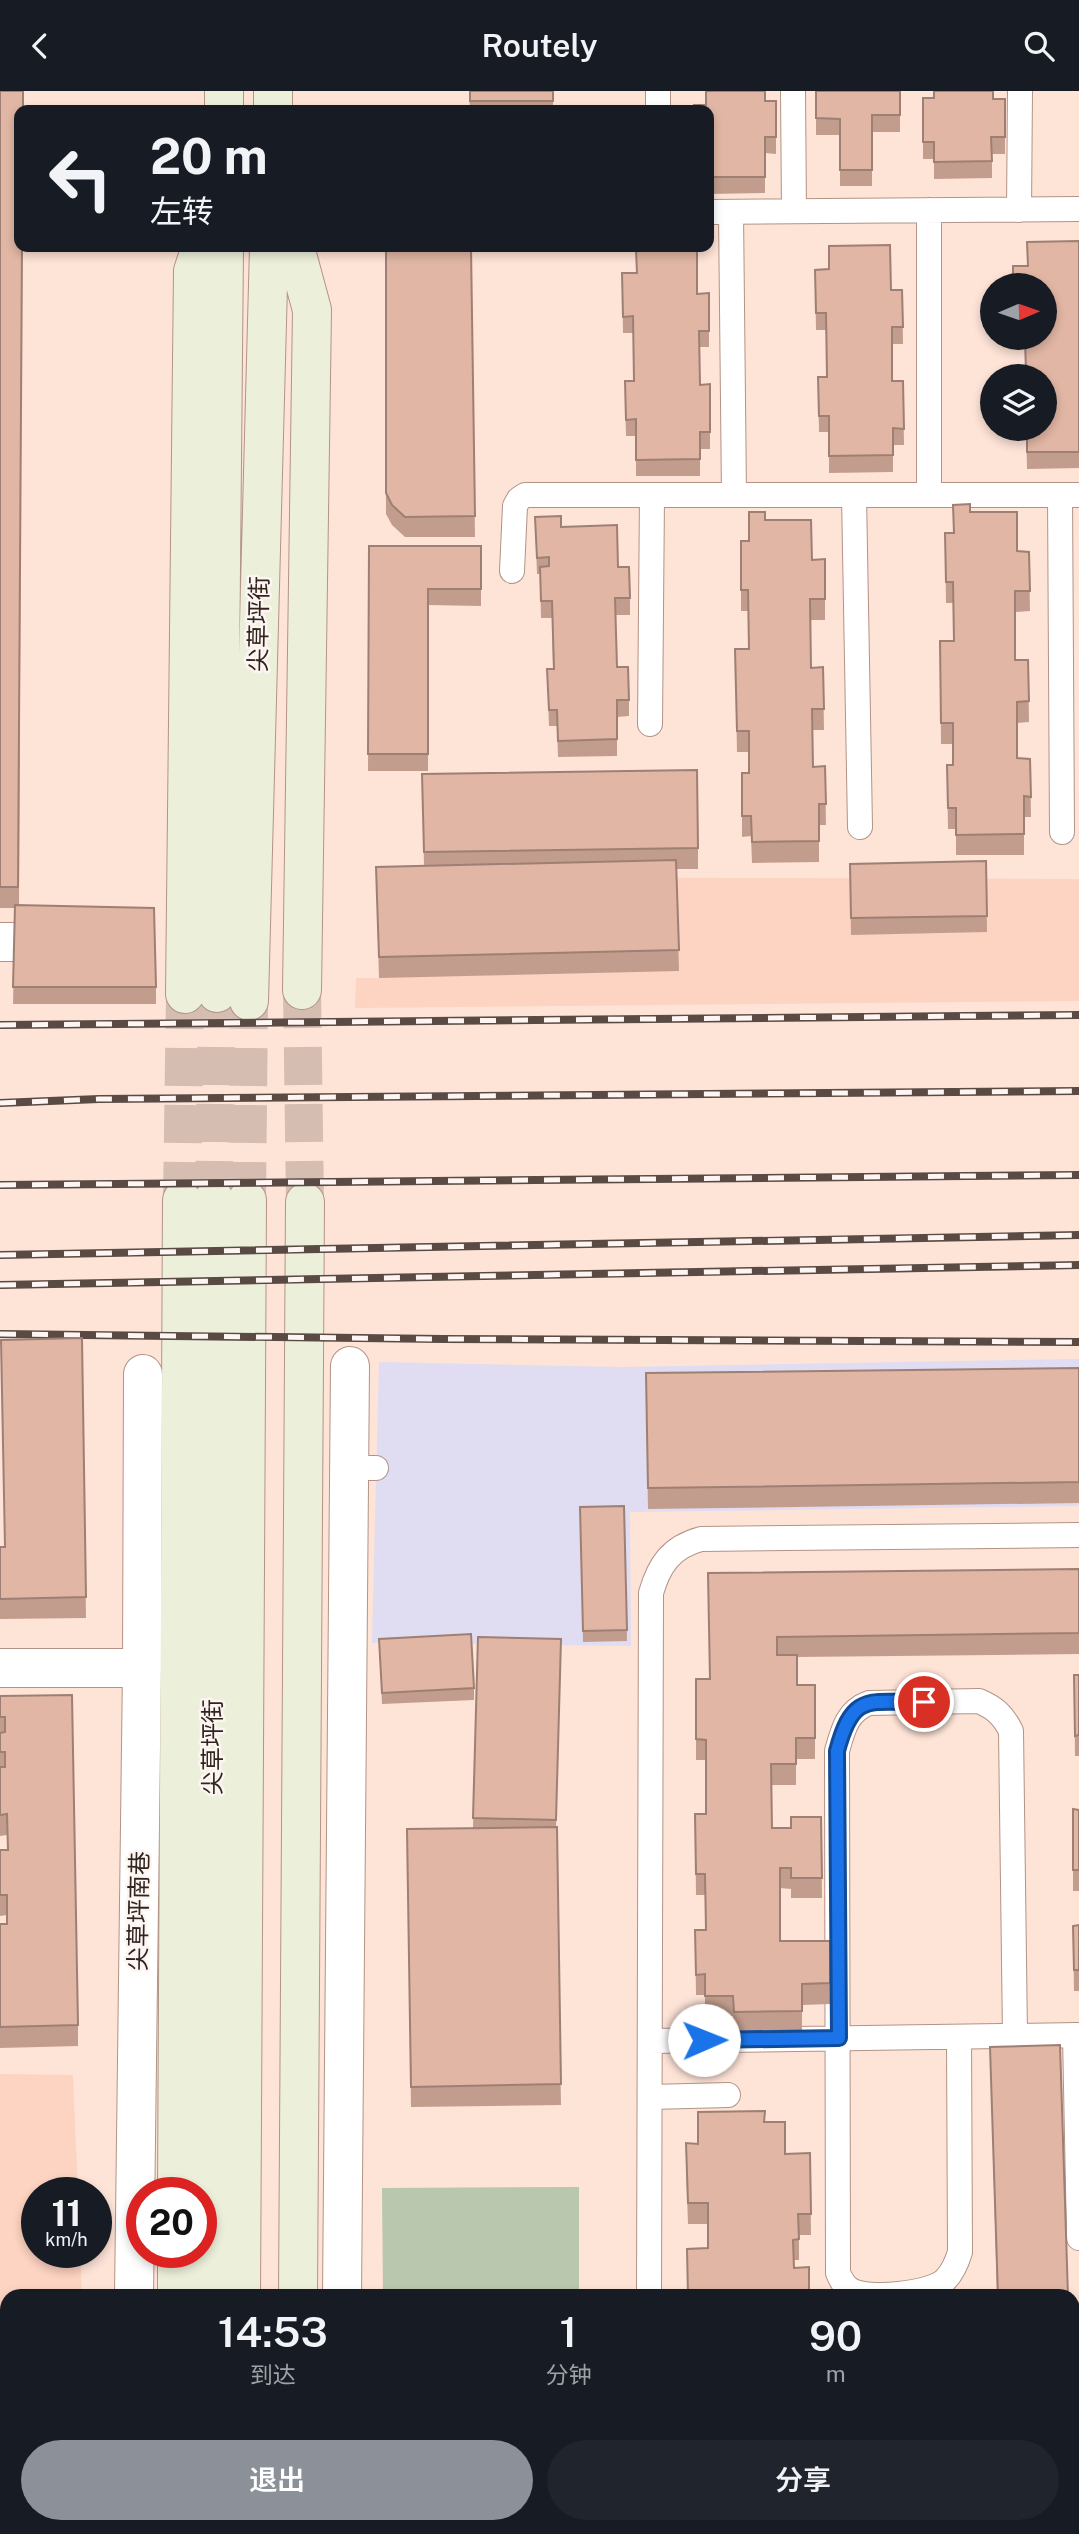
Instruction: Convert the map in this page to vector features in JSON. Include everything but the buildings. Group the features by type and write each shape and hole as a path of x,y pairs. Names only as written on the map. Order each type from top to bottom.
{"main road":[{"path":"199,252 193,271 217,996"},
{"name":"尖草坪街","path":"217,996 225,252"},
{"name":"尖草坪街","path":"217,996 269,252"},
{"path":"296,252 312,310 302,990"},
{"path":"178,2177 215,1199"},
{"name":"尖草坪街","path":"211,2289 215,1199"},
{"name":"尖草坪街","path":"215,1199 240,2289"},
{"path":"298,2289 305,1202"},
{"path":"177,2268 177,2289"}],"street":[{"path":"342,2289 363,1468 350,1366"},
{"name":"尖草坪南巷","path":"134,2289 143,1374"},
{"path":"0,1668 142,1668"}],"lane":[{"path":"793,91 794,211"},
{"path":"1019,210 1020,91"},
{"path":"734,495 720,212 1079,209"},
{"path":"929,210 929,495"},
{"path":"512,571 515,506 525,495 1070,495 1062,832"},
{"path":"650,724 652,495"},
{"path":"855,495 860,827"},
{"path":"649,2289 651,1593 664,1561 673,1551 701,1539 1079,1535"},
{"path":"850,2289 838,2273 837,1751 848,1717 858,1707 869,1703 979,1701 993,1707 1003,1716 1011,1731 1015,2036"},
{"path":"650,2041 1077,2035 1079,2238"},
{"path":"931,2289 946,2280 960,2252 959,2037"},
{"path":"650,2097 728,2095"}],"shaded area":[{"path":"376,877 1079,879 1079,1001 355,1008 356,978 379,978"},
{"path":"1079,1359 1079,1506 630,1512 631,1646 372,1643 379,1362 622,1367"},
{"path":"0,2074 73,2075 77,2177 21,2177 21,2268 81,2268 82,2289 0,2289"}],"green space":[{"path":"579,2187 579,2289 383,2289 382,2188"}],"tunnel":[{"path":"302,990 305,1202"},
{"path":"214,1199 217,993"},
{"path":"182,1200 185,994"},
{"path":"247,1200 249,1001"}],"railway":[{"path":"0,1025 1079,1015"},
{"path":"0,1103 99,1099 1079,1091"},
{"path":"0,1185 1079,1175"},
{"path":"0,1255 1079,1235"},
{"path":"0,1285 1079,1265"},
{"path":"0,1334 1079,1342"}],"route":[{"path":"704,2040 839,2038 837,1751 848,1717 858,1707 869,1703 924,1702"}]}
